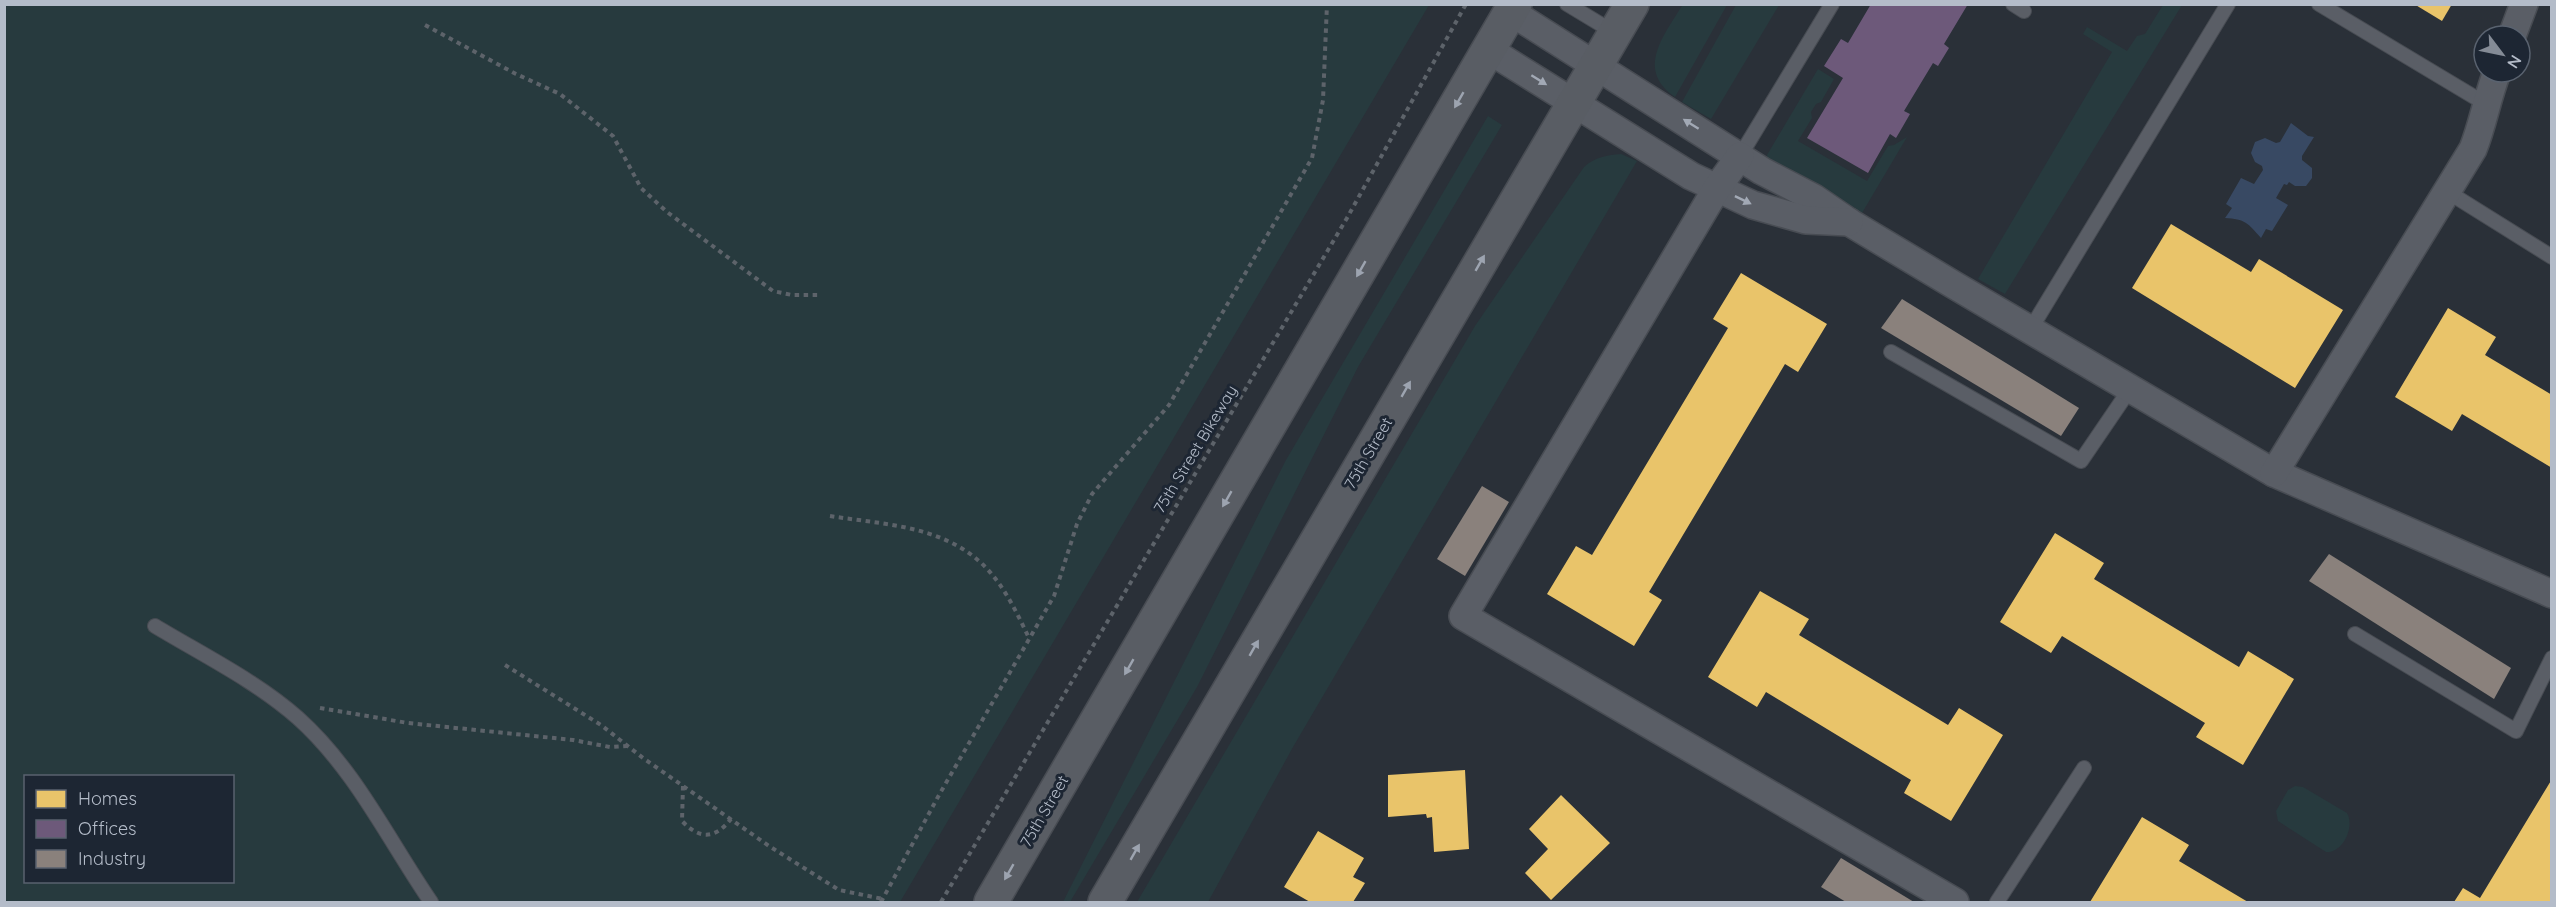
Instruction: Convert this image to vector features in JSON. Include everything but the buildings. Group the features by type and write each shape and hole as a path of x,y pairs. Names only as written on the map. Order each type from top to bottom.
{"main road":[{"name":"75th Street","path":"1105,903 1632,4"},
{"name":"75th Street","path":"991,903 1513,8"}],"street":[{"path":"2516,24 2524,4"},
{"path":"1513,8 1596,65 1762,171 1814,198 1849,222 2274,473 2552,594"},
{"path":"1489,50 1691,176 1753,205 1806,220 1849,222"},
{"path":"2274,473 2473,149 2482,128 2486,104 2494,84"},
{"path":"1740,156 1717,188 1463,616 1955,903"}],"lane":[{"path":"1567,4 1615,33"},
{"path":"1740,156 1832,4"},
{"path":"2030,330 2228,4"},
{"path":"2319,4 2486,104"},
{"path":"2448,192 2552,257"},
{"path":"1891,352 2081,461 2130,389"},
{"path":"155,626 259,689 286,709 321,742 365,798 431,903"},
{"path":"2355,634 2516,731 2552,658"},
{"path":"1996,903 2084,768"}],"path":[{"path":"504,665 601,725 769,846 839,890 882,901 939,795 1054,596 1077,524 1092,494 1169,405 1312,158 1323,100 1327,4"},
{"name":"75th Street Bikeway","path":"940,903 1347,218 1466,4"},
{"path":"425,25 516,74 560,94 613,136 641,188 667,212 773,291 792,295 820,295"},
{"path":"830,516 914,529 949,542 979,561 1010,600 1030,638"},
{"path":"286,709 320,708 408,723 573,740 610,747 628,746"},
{"path":"683,785 682,821 691,830 703,835 715,833 731,819"}],"green space":[{"path":"1683,4 1727,5 1675,97 1663,86 1657,75 1655,64 1662,40"},
{"path":"5,5 1429,5 900,902 5,902"},
{"path":"1736,5 1779,5 1711,119 1682,102"},
{"path":"2163,5 2182,5 2005,294 1978,279 2112,52 2083,34 2087,27 2127,51 2137,36 2145,34"},
{"path":"1818,69 1834,79 1821,102 1816,104 1811,112 1812,118 1798,141 1867,181 1888,146 1907,137 1862,213 1770,167 1767,155"},
{"path":"1488,116 1502,125 1358,367 1197,687 1070,902 1063,902 1286,460"},
{"path":"1621,154 1637,161 1293,747 1208,902 1137,902 1475,326 1584,167 1601,157"},
{"path":"2295,786 2303,787 2347,813 2348,832 2338,848 2326,852 2278,821 2276,811 2288,790"}],"water":[{"path":"2291,123 2308,136 2314,137 2302,156 2302,160 2312,168 2312,178 2306,186 2295,186 2289,182 2287,185 2284,184 2276,198 2288,205 2272,231 2266,229 2261,238 2246,223 2237,219 2225,218 2232,208 2226,204 2241,178 2254,184 2263,170 2262,166 2255,162 2251,153 2255,142 2265,138 2276,143 2280,142"}]}
